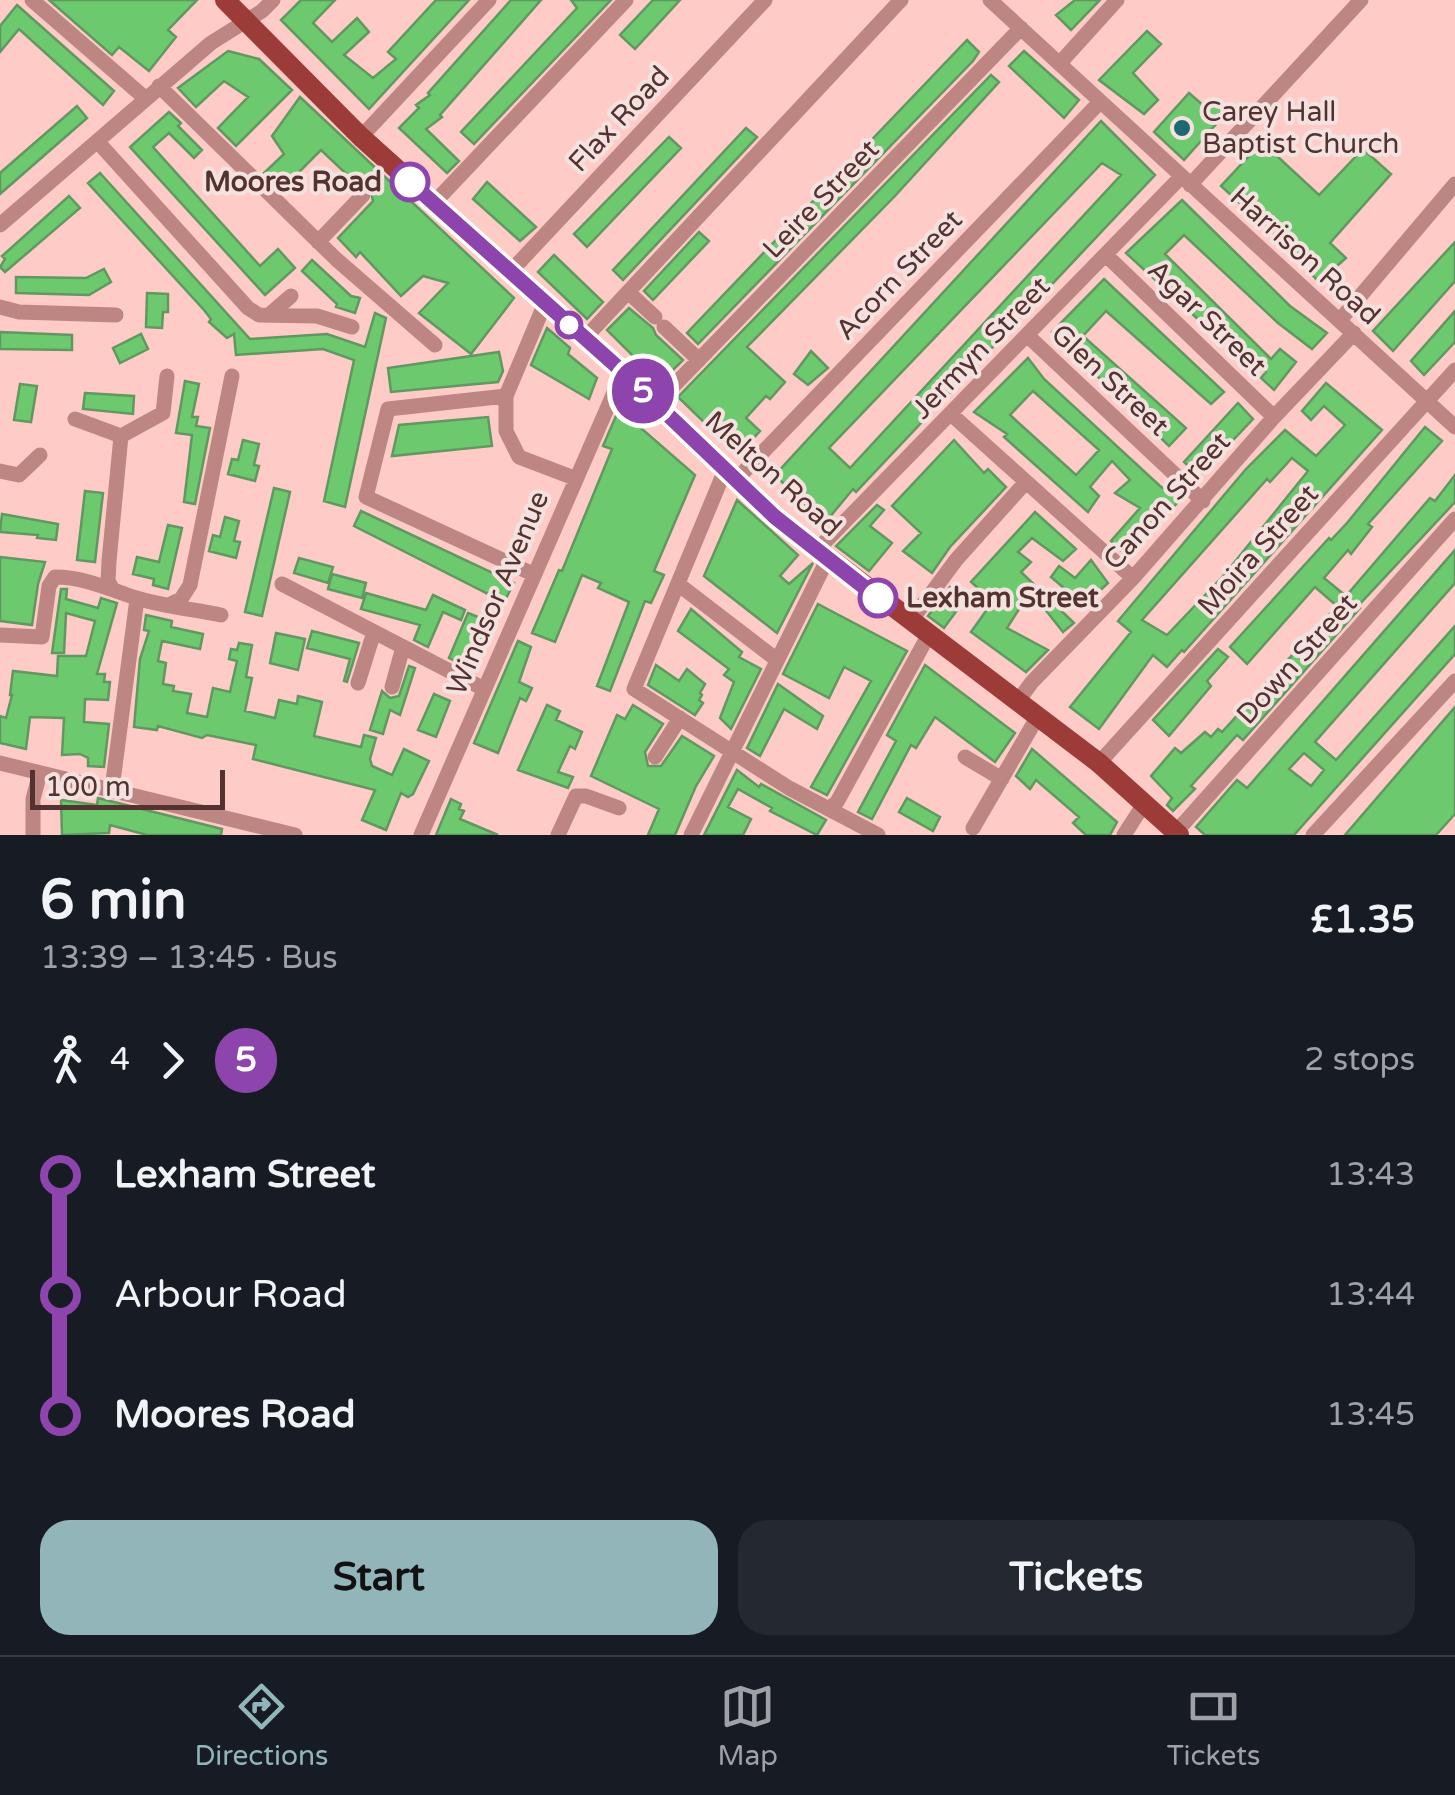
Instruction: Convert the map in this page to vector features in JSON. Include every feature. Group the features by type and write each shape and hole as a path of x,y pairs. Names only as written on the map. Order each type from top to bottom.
{"main road":[{"name":"Melton Road","path":"225,0 361,137 821,556 1099,763 1177,834"}],"street":[{"path":"32,0 145,98"},
{"path":"0,226 159,86 273,0"},
{"path":"361,137 490,0"},
{"path":"433,204 626,0"},
{"name":"Flax Road","path":"510,272 765,0"},
{"path":"584,339 901,0"},
{"name":"Harrison Road","path":"990,0 1455,427"},
{"path":"1060,63 1117,0"},
{"name":"Jermyn Street","path":"691,835 778,660 821,556 1106,255 1186,181 1361,0"},
{"name":"Leire Street","path":"656,404 1021,28"},
{"path":"159,86 318,242 435,345"},
{"name":"Acorn Street","path":"730,476 1100,104"},
{"path":"96,141 248,308 259,315 317,316 352,327"},
{"path":"1340,320 1455,184"},
{"path":"318,242 363,195"},
{"name":"Agar Street","path":"1106,255 1274,417"},
{"path":"628,292 699,360"},
{"path":"269,315 291,296"},
{"path":"545,304 506,396 506,431 519,457 574,478"},
{"path":"0,307 19,312 116,315"},
{"name":"Canon Street","path":"1018,702 1032,682 1133,578 1274,417 1354,333"},
{"name":"Glen Street","path":"1028,336 1202,501"},
{"name":"Moira Street","path":"1099,763 1455,370"},
{"name":"Windsor Avenue","path":"421,835 623,372"},
{"path":"76,419 121,436 163,414 166,376"},
{"path":"170,604 182,599 190,584 232,376"},
{"path":"506,396 388,409 366,497 533,574"},
{"path":"952,415 1133,578"},
{"path":"112,588 108,581 109,561 121,436"},
{"path":"0,472 19,476 40,455"},
{"path":"730,476 634,688 789,788 878,835"},
{"path":"910,622 956,560 1025,483"},
{"name":"Down Street","path":"1177,834 1455,519"},
{"path":"0,635 42,637 55,577 74,578 137,598 221,616"},
{"path":"282,584 484,689"},
{"path":"678,584 778,660"},
{"path":"295,612 298,593"},
{"path":"112,789 137,598"},
{"path":"358,683 374,632"},
{"path":"830,808 928,636"},
{"path":"392,688 403,647"},
{"path":"1313,835 1455,680"},
{"path":"973,828 1038,716"},
{"path":"655,757 680,718"},
{"path":"966,757 1002,779"},
{"path":"0,764 112,789 232,827 295,835"},
{"path":"33,835 40,772"},
{"path":"558,835 576,796 619,808"},
{"path":"1124,835 1144,804"}],"building":[{"path":"49,0 197,0 168,30 176,37 149,71 119,47 112,55"},
{"path":"301,0 335,0 313,23 332,42 357,18 369,32 344,55 373,78 396,59 388,52 436,0 469,0 369,109 281,20"},
{"path":"511,0 541,0 442,117 426,129 459,161 447,173 399,128"},
{"path":"571,0 611,0 474,144 461,132 577,8"},
{"path":"653,0 680,0 635,49 620,35"},
{"path":"1075,0 1100,0 1071,30 1056,15"},
{"path":"17,5 114,91 103,105 19,29 0,52 0,26"},
{"path":"1147,31 1161,44 1133,73 1158,100 1144,114 1099,80"},
{"path":"967,40 979,52 973,61 698,344 687,333"},
{"path":"228,51 259,59 292,90 236,146 218,128 248,97 224,81 196,107 178,88"},
{"path":"1024,51 1079,100 1064,118 1009,66"},
{"path":"991,75 999,82 894,197 747,347 785,382 746,418 760,431 741,458 678,397"},
{"path":"1189,93 1204,106 1211,99 1227,112 1184,160 1154,132"},
{"path":"300,97 514,298 471,354 419,313 448,283 423,276 401,296 360,252 356,257 338,238 373,201 370,186 358,185 321,150 284,193 264,173 284,154 272,136"},
{"path":"77,106 87,118 0,194 0,173"},
{"path":"169,112 202,150 194,158 169,133 153,147 260,266 278,249 295,268 265,295 130,147"},
{"path":"1101,121 1155,175 856,492 853,489 824,524 775,475","holes":["1102,163 1121,175 850,468 829,448"]},
{"path":"746,128 757,137 623,280 613,270"},
{"path":"669,137 681,148 587,247 574,234"},
{"path":"1262,142 1319,195 1363,149 1391,174 1330,243 1346,258 1319,282 1221,186"},
{"path":"100,173 250,339 327,334 365,347 375,313 386,318 345,507 324,501 354,360 323,349 236,355 234,334 227,338 209,322 204,310 88,183"},
{"path":"487,182 536,227 520,241 473,199"},
{"path":"69,196 80,208 5,272 0,267 5,259 2,256"},
{"path":"1182,200 1290,306 1327,333 1312,349 1278,323 1184,235 1165,254 1271,359 1280,349 1296,362 1274,390 1261,378 1266,372 1257,363 1251,368 1126,253"},
{"path":"699,232 709,241 653,300 644,291"},
{"path":"1455,242 1455,281 1393,351 1373,331"},
{"path":"554,255 603,302 587,319 538,272"},
{"path":"312,260 351,296 360,298 355,313 336,307 302,271"},
{"path":"104,269 111,282 89,295 16,293 16,277 86,278"},
{"path":"1104,279 1224,392 1211,404 1106,311 1083,336 1186,428 1169,446 1052,332"},
{"path":"147,293 168,294 168,312 163,312 162,328 146,327"},
{"path":"629,308 683,360 660,383 607,330"},
{"path":"1455,311 1455,342 1424,375 1411,361"},
{"path":"547,328 570,348 568,354 597,378 589,399 531,365"},
{"path":"0,332 72,335 72,350 0,349"},
{"path":"141,334 148,349 120,363 113,348"},
{"path":"811,351 828,368 808,385 794,374"},
{"path":"499,352 503,371 498,382 391,392 388,368"},
{"path":"1028,358 1044,379 1180,500 1127,556 1111,541 1140,508 1115,493 1130,480 1112,461 1090,487 1099,496 1088,512 1004,437 1007,434 974,412","holes":["1033,391 1099,450 1076,475 1010,415"]},
{"path":"185,381 199,384 192,417 198,417 196,426 210,428 195,504 184,502 192,435 176,433"},
{"path":"1326,383 1382,430 1184,652 1167,667 1153,655 1099,729 1070,707 1131,632 1118,621 1246,469 1285,430 1316,456 1345,425 1324,406 1311,420 1302,411","holes":["1292,458 1308,471 1225,574 1167,635 1142,620 1267,479 1270,482"]},
{"path":"20,384 37,386 31,422 14,420"},
{"path":"85,393 134,396 133,414 83,409"},
{"path":"1238,403 1253,419 1199,476 1184,462"},
{"path":"619,409 695,475 654,571 664,575 651,603 645,601 610,691 597,686 629,602 598,588 601,583 582,575 555,642 532,633 612,449 603,446"},
{"path":"488,417 492,446 392,456 399,425"},
{"path":"1425,427 1442,441 1368,524 1372,527 1351,554 1348,550 1324,578 1346,596 1430,498 1435,501 1455,475 1455,502 1358,606 1243,740 1237,735 1173,811 1167,805 1172,798 1151,776 1175,748 1181,753 1205,732 1211,737 1218,729 1222,732 1337,606 1315,587 1247,664 1230,647 1347,523"},
{"path":"243,440 259,444 255,481 228,474 232,459 238,460"},
{"path":"954,440 984,473 988,469 1006,487 950,547 932,573 903,551 921,533 892,506"},
{"path":"274,488 290,492 262,616 245,612"},
{"path":"85,491 103,493 95,562 77,560"},
{"path":"737,500 798,555 780,576 789,584 813,563 777,633 704,576"},
{"path":"877,505 884,510 870,526 892,543 869,571 836,546"},
{"path":"361,511 514,583 504,602 354,526"},
{"path":"1035,512 1076,549 1063,561 1032,538 1018,552 1031,562 1021,572 1074,623 1063,632 1040,603 1028,595 1007,628 1048,650 1026,672 971,632 993,601 971,582"},
{"path":"2,514 58,524 56,540 0,532"},
{"path":"225,517 239,521 234,541 240,542 236,558 209,551 213,535 220,537"},
{"path":"168,525 182,528 168,589 153,585 154,579 133,574 137,557 159,562"},
{"path":"1455,550 1455,583 1315,742 1336,760 1455,626 1455,654 1294,835 1205,835 1196,827 1237,780 1247,788","holes":["1304,753 1324,770 1311,786 1289,769"]},
{"path":"0,557 45,562 32,625 0,621"},
{"path":"299,558 333,567 328,583 294,573"},
{"path":"1091,560 1108,583 1084,605 1051,577 1059,566 1075,578"},
{"path":"332,574 366,583 362,598 328,589"},
{"path":"950,587 966,598 944,628 928,616"},
{"path":"61,589 67,589 66,599 98,608 101,598 117,603 97,674 105,674 104,682 110,682 108,700 85,699 84,722 109,724 104,767 88,766 88,758 80,754 62,755 64,718 30,717 26,749 0,743 0,716 6,718 13,671 57,676 58,656 86,656 95,621 66,613 64,653 52,653"},
{"path":"366,593 426,610 433,595 465,610 461,620 443,612 428,647 414,640 420,625 361,609"},
{"path":"818,604 907,651 827,795 811,787 871,681 844,667 829,698 783,674"},
{"path":"691,609 742,652 739,657 761,669 731,729 720,718 734,682 724,675 729,669 678,631"},
{"path":"468,613 493,623 473,670 449,658"},
{"path":"146,615 172,621 171,627 203,634 200,649 162,641 158,661 166,663 163,684 174,686 173,691 191,694 187,713 207,717 213,688 230,692 237,661 229,659 231,649 237,650 239,643 252,645 246,677 252,678 245,711 275,718 279,700 297,704 298,696 322,702 314,736 361,747 364,735 376,738 372,766 392,775 404,749 429,761 413,794 408,797 401,793 386,830 362,820 375,790 253,759 256,745 207,735 202,738 158,726 157,730 134,727 140,659 149,631 144,630"},
{"path":"312,631 359,643 347,682 344,681 350,659 307,648"},
{"path":"276,633 305,639 298,670 270,663"},
{"path":"518,641 531,647 519,682 532,688 526,701 520,698 498,753 474,743"},
{"path":"1218,649 1228,657 1207,681 1211,686 1169,736 1153,720"},
{"path":"656,665 679,681 687,669 705,684 699,700 703,703 695,715 648,685"},
{"path":"925,665 1015,733 995,762 935,717 916,748 911,745 872,819 858,812 896,741 887,735"},
{"path":"409,666 415,668 400,715 390,710 383,734 370,730 382,691 390,698 399,696"},
{"path":"778,684 823,716 817,729 784,709 760,756 747,748"},
{"path":"434,694 450,701 436,737 418,730"},
{"path":"547,705 560,711 556,720 582,732 575,749 570,746 558,772 573,777 568,788 518,770"},
{"path":"633,705 663,724 645,752 648,766 661,766 682,736 714,756 675,835 648,835 659,809 591,776 617,715 625,719"},
{"path":"1455,707 1455,814 1436,835 1345,835"},
{"path":"1032,749 1117,822 1110,835 1086,835 1073,823 1079,817 1036,780 1030,789 1016,776"},
{"path":"737,770 759,787 761,784 826,820 817,835 738,789 728,807 751,819 743,835 704,835"},
{"path":"98,798 222,829 221,835 147,835 110,825 109,833 62,835 61,800 97,805"},
{"path":"907,798 940,817 933,831 899,812"},
{"path":"451,799 461,804 459,809 464,811 460,819 498,835 436,835"}],"bus line":[{"name":"5","path":"410,182 623,372 775,517 878,598"}],"place":[{"name":"Carey Hall Baptist Church","path":"1182,128"},
{"name":"Moores Road","path":"410,182"},
{"name":"Lexham Street","path":"878,598"}]}
